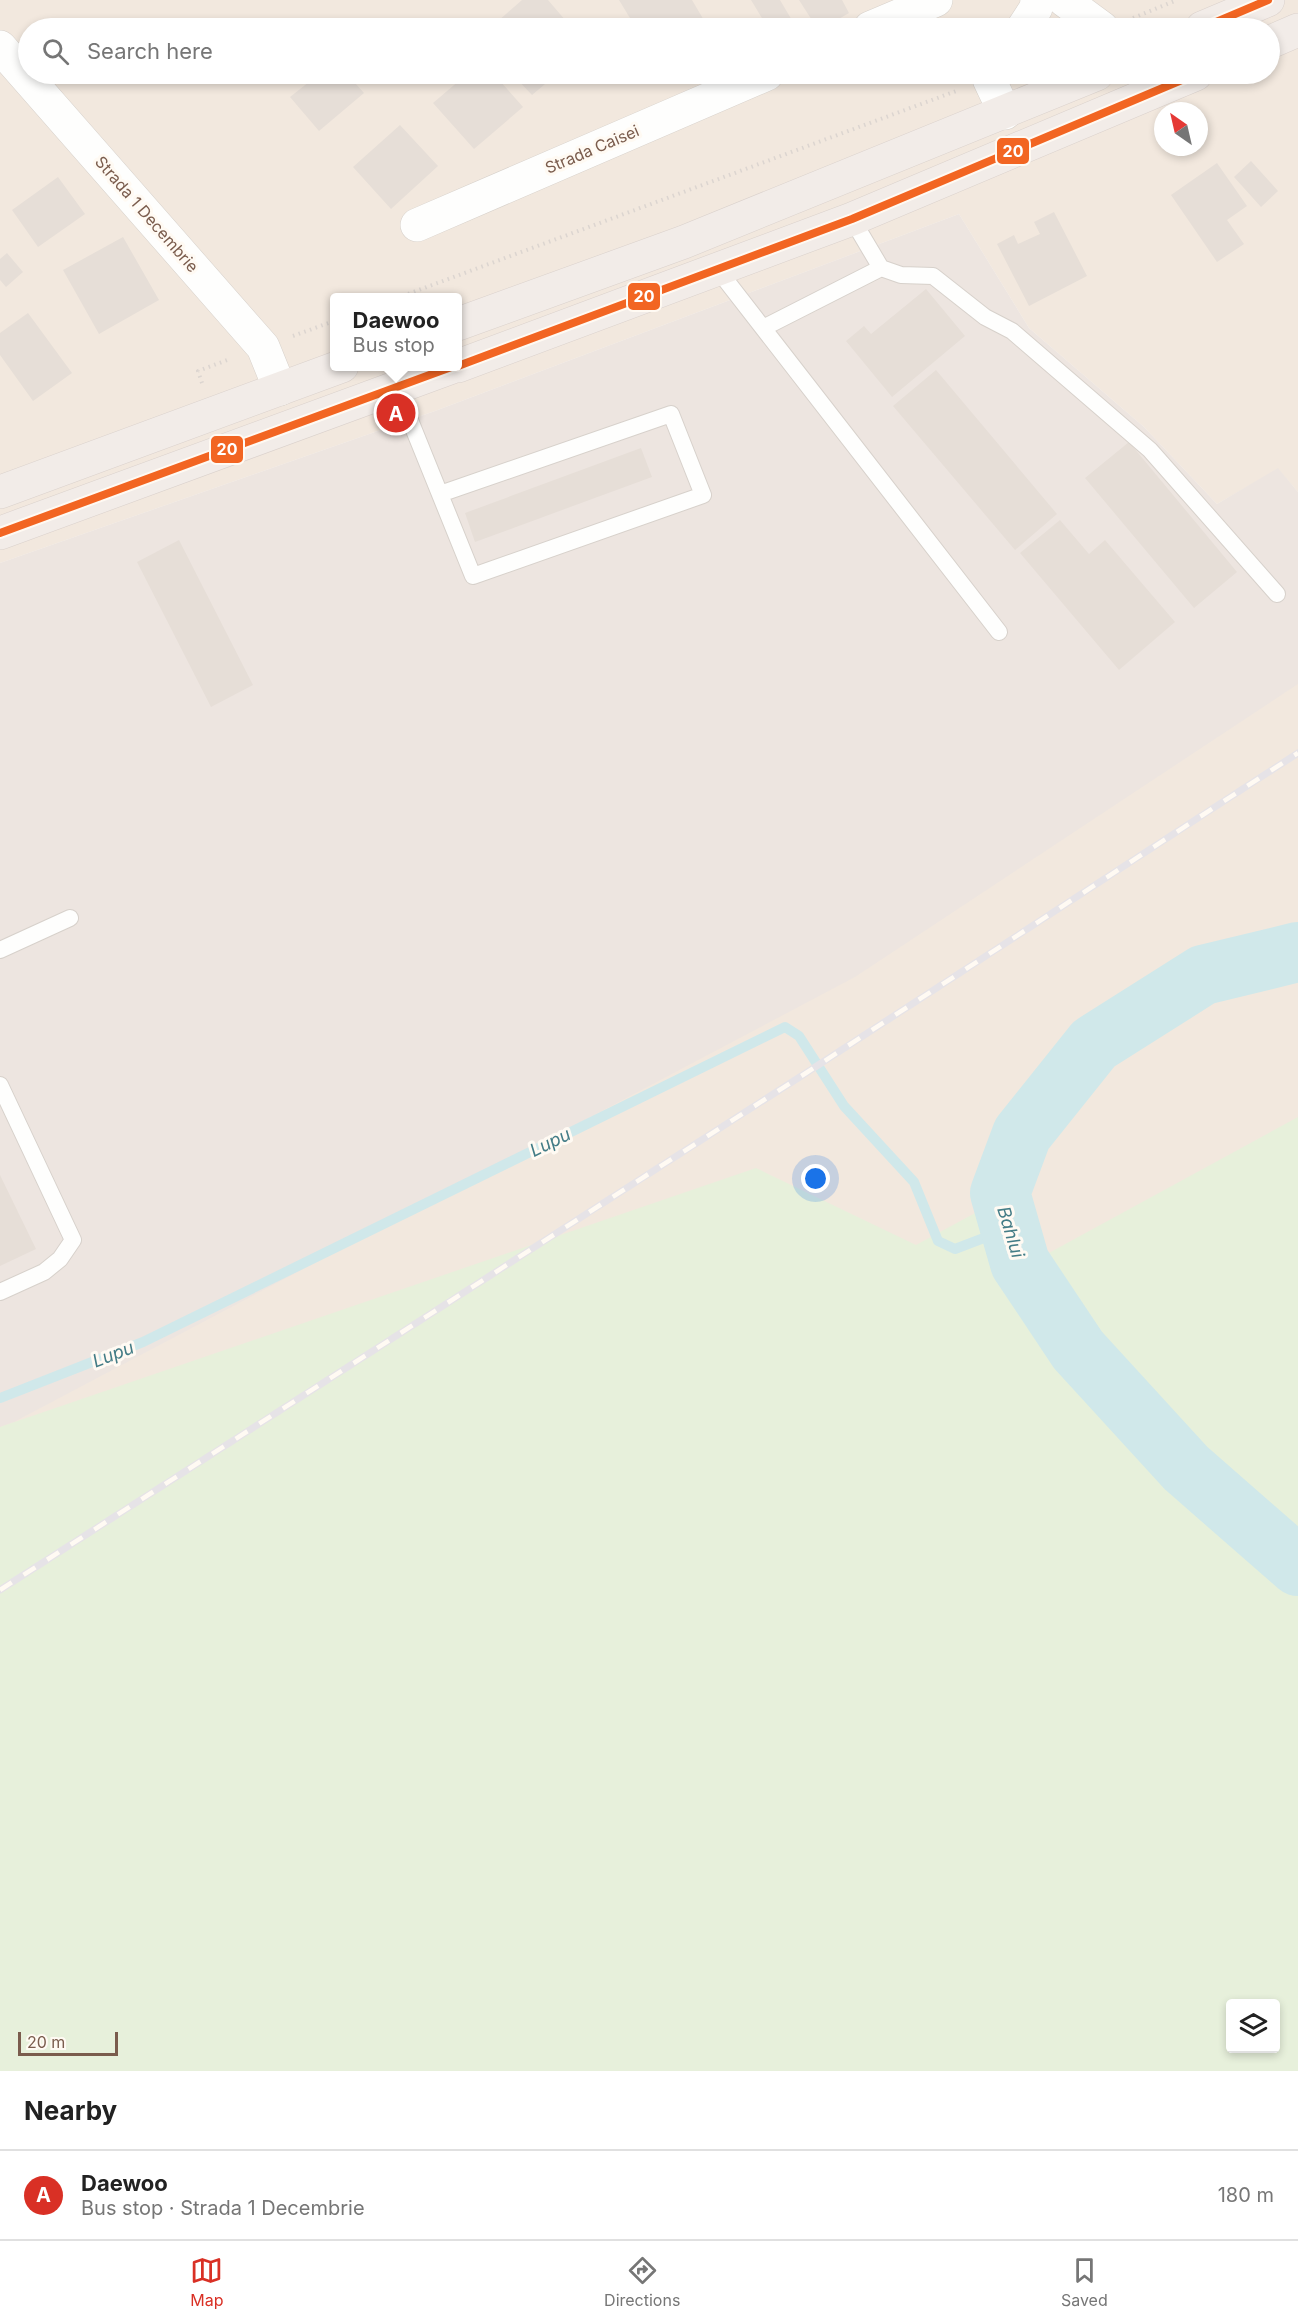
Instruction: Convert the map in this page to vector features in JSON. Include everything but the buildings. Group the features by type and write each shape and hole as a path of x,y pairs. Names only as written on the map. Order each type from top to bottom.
{"highway":[{"path":"1226,18 1268,0"},
{"path":"1280,37 1298,30"},
{"path":"462,323 684,242 1073,84"},
{"path":"462,364 852,219 1172,84"},
{"path":"0,492 330,370"},
{"path":"0,533 443,371"}],"street":[{"path":"894,18 936,0"},
{"path":"1030,18 1036,8 1037,0"},
{"path":"1064,0 1102,18"},
{"name":"Strada 1 Decembrie","path":"0,47 18,68"},
{"name":"Strada 1 Decembrie","path":"32,84 263,347 280,389"},
{"name":"Strada Caisei","path":"417,225 743,84"},
{"path":"994,84 1005,112"}],"lane":[{"path":"852,219 881,268 901,275 933,276 985,317 1012,331 1150,450 1277,594"},
{"path":"763,328 881,268"},
{"path":"718,270 999,632"},
{"path":"397,388 473,576 703,495 671,414 440,494"},
{"path":"0,950 70,918"},
{"path":"0,1085 73,1239 60,1259 44,1272 0,1292"}],"path":[{"path":"1130,18 1177,0"},
{"path":"408,293 969,84"}],"shaded area":[{"path":"0,0 1298,0 1298,492 1278,469 1217,504 1144,427 1029,328 959,214 435,411 0,563"},
{"path":"959,214 1029,328 1144,427 1217,504 1278,468 1298,492 1298,684 855,977 14,1422 0,1427 0,563 435,411"},
{"path":"1298,651 1298,2071 0,2071 0,1340"}],"green space":[{"path":"1298,1117 1298,2071 0,2071 0,1427 756,1168 916,1245 1014,1192 1047,1254"}],"waterway":[{"name":"Bahlui","path":"1298,952 1203,975 1094,1044 1022,1134 1000,1193 1020,1263 1078,1350 1186,1468 1298,1566"},
{"name":"Lupu","path":"0,1398 143,1342 785,1027 799,1036 844,1106 914,1182 938,1241 955,1249 1010,1228"}],"railway":[{"path":"0,1590 806,1073 1298,753"}],"transit line":[{"name":"20","path":"1226,18 1268,0"},
{"name":"20","path":"462,365 852,219 1172,84"},
{"name":"20","path":"0,533 440,371"}],"place":[{"name":"Daewoo","path":"396,413"}]}
